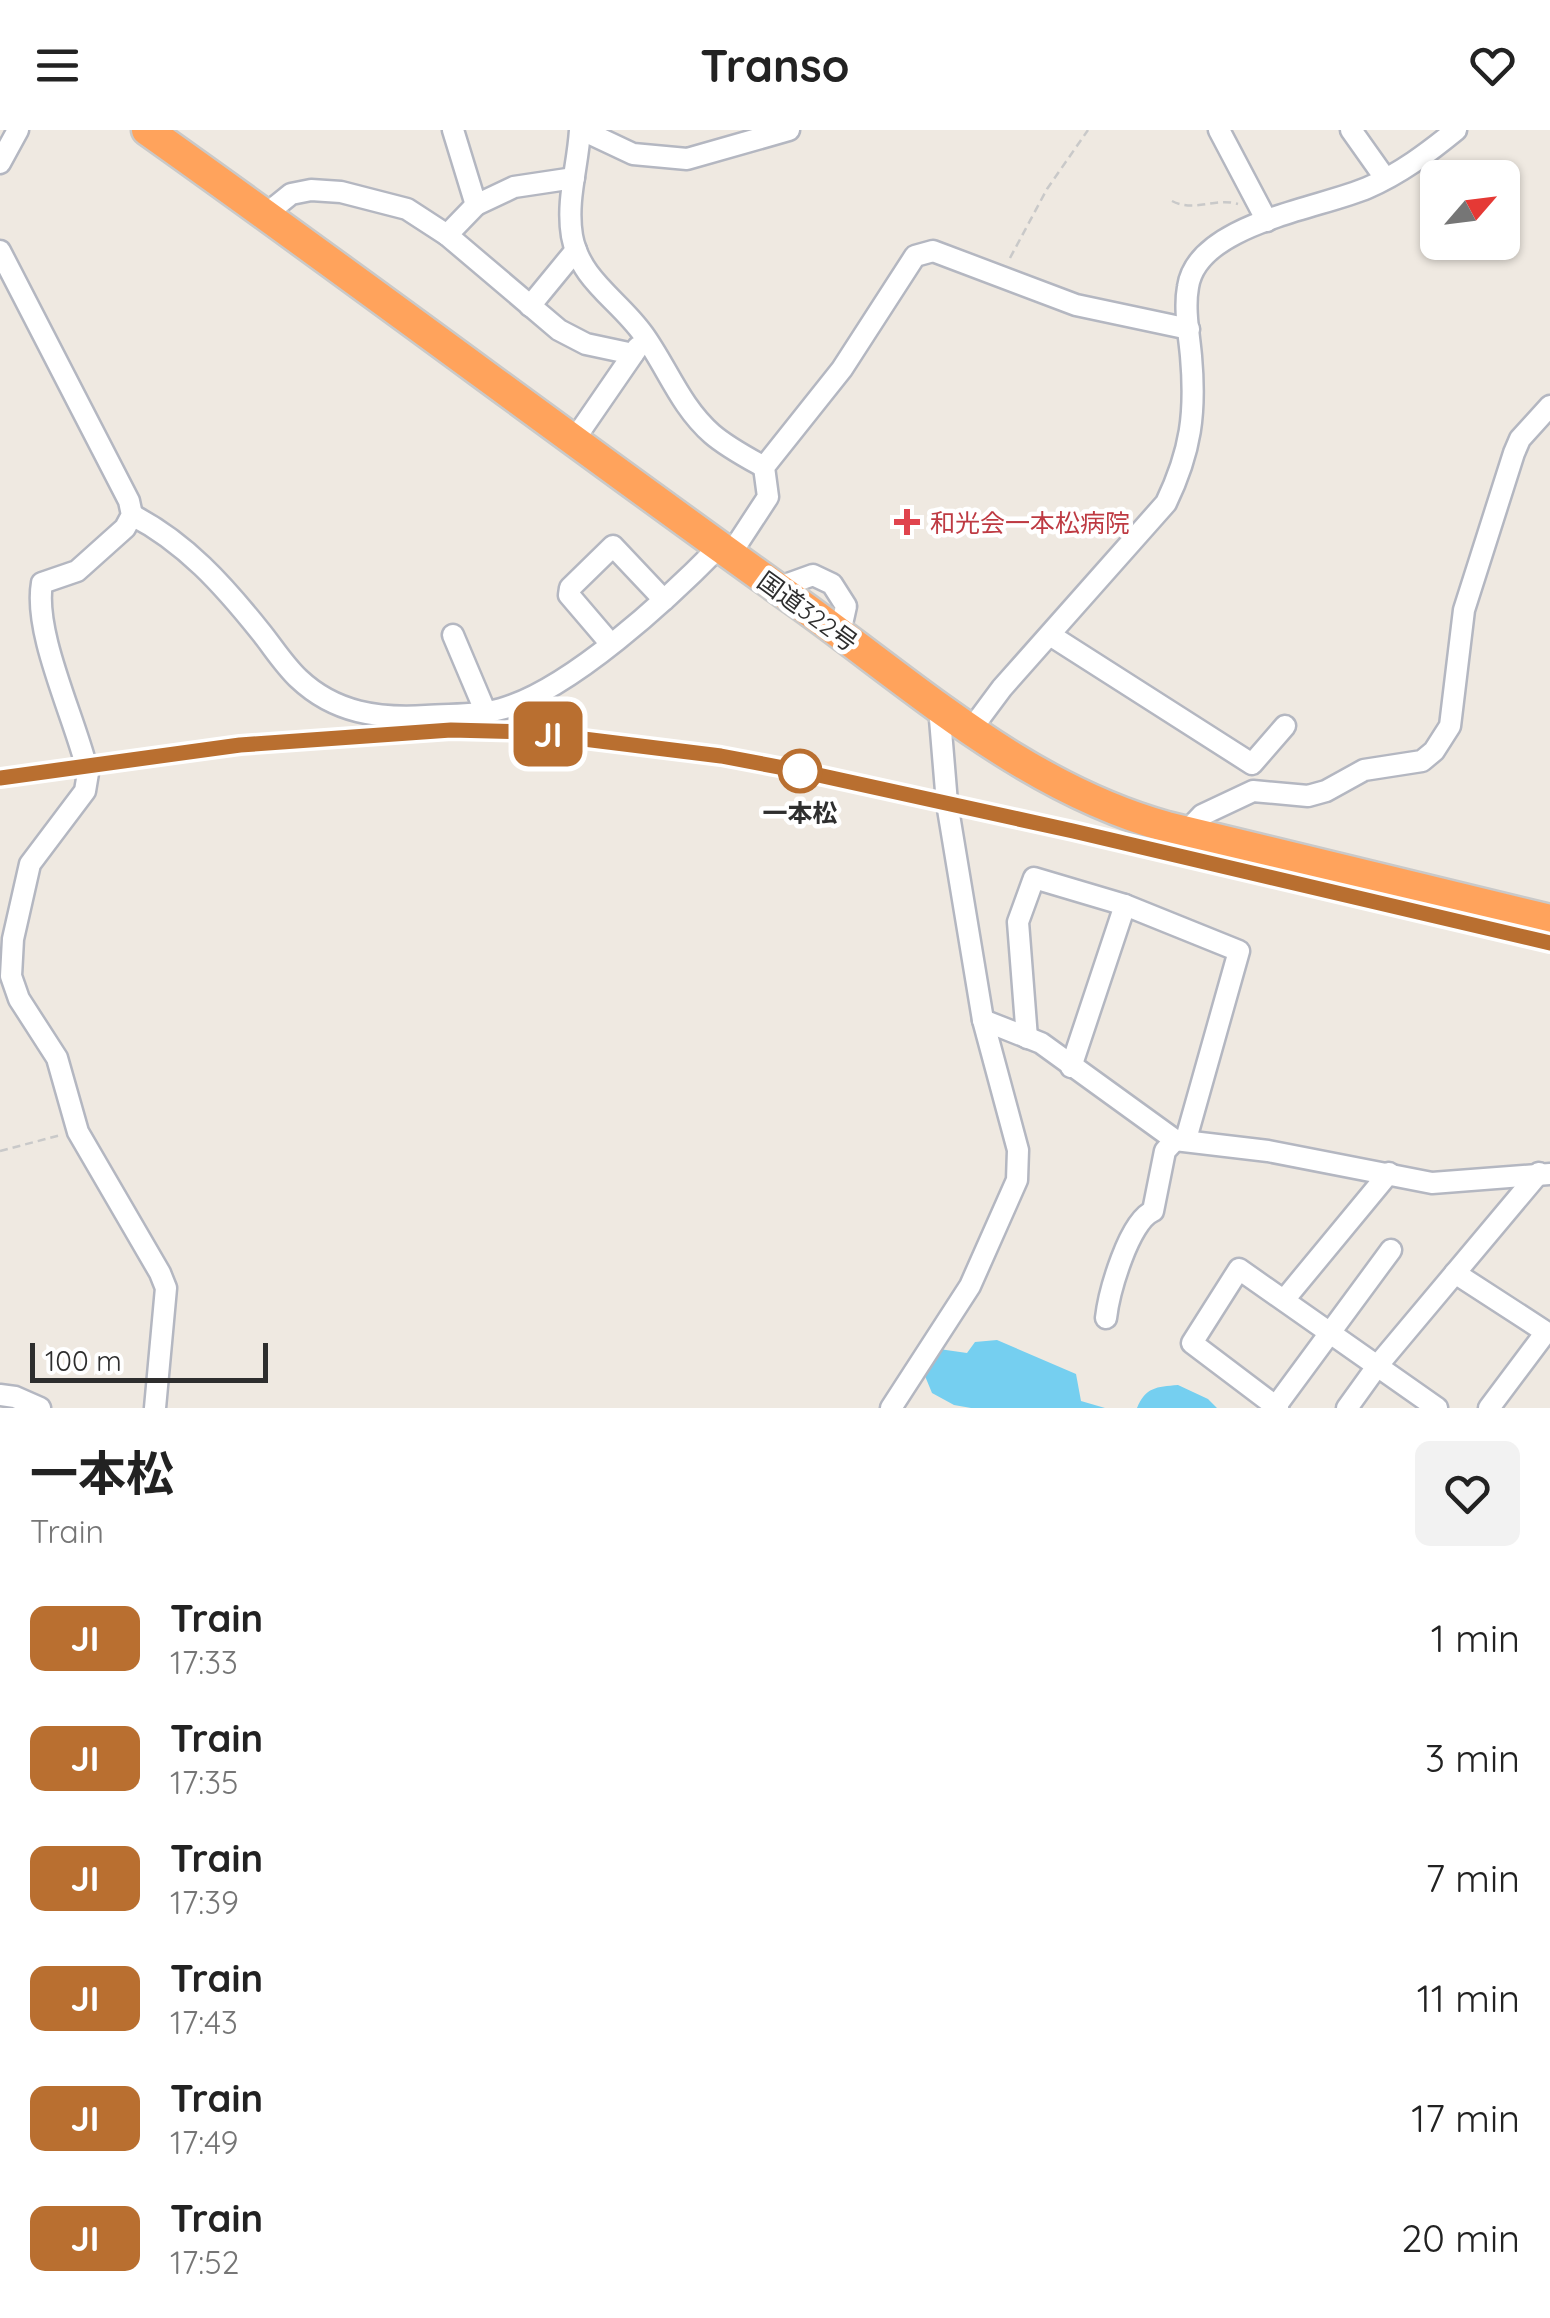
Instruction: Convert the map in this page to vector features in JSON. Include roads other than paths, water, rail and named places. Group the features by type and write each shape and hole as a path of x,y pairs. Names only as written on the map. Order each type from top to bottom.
{"highway":[{"name":"国道322号","path":"147,130 970,731 1069,791 1122,815 1550,920"}],"street":[{"path":"0,163 18,130"},
{"path":"453,130 476,205"},
{"path":"764,467 725,444 700,422 639,345 628,314 592,280 576,250 570,216 581,130 632,154 686,158 788,130"},
{"path":"1219,130 1264,217"},
{"path":"1352,130 1386,178"},
{"path":"970,731 1002,688 1166,503 1183,469 1193,422 1188,282 1199,259 1264,217 1368,188 1419,160 1456,130"},
{"path":"446,235 476,205 514,187 574,178"},
{"path":"265,214 292,194 311,190 340,192 407,209 446,235 559,330 586,344 639,345"},
{"path":"530,306 576,250"},
{"path":"0,251 129,500 132,516 125,528 77,571 42,583 46,636 88,773 85,790 30,864 13,939 11,976 19,999 57,1058 78,1132 166,1288 155,1408"},
{"path":"132,516 194,557 220,582 299,679 325,697 371,716 390,718 486,713 540,694 724,551 768,497 764,467 842,369 916,256 933,252 1076,304 1189,330"},
{"path":"574,440 639,345"},
{"path":"1186,832 1202,816 1254,791 1308,796 1326,791 1364,770 1422,761 1434,751 1450,726 1464,610 1514,453 1520,438 1550,406"},
{"path":"610,643 570,595 570,588 613,546 664,600"},
{"path":"1050,635 1252,764 1285,726"},
{"path":"453,636 486,713"},
{"path":"891,1408 970,1286 1017,1180 1018,1150 983,1020 947,802 939,707"},
{"path":"1027,1038 1018,922 1034,878 1126,905 1239,950 1180,1139 1164,1151 1153,1211 1138,1221 1108,1298 1106,1318"},
{"path":"1070,1067 1126,905"},
{"path":"983,1020 1041,1043 1070,1067 1180,1139 1432,1183 1544,1174"},
{"path":"1284,1300 1389,1173"},
{"path":"1347,1408 1455,1273 1544,1174"},
{"path":"1391,1250 1330,1332 1277,1407 1192,1343 1239,1269 1330,1332 1378,1365 1437,1408"},
{"path":"1455,1273 1546,1332 1489,1408"},
{"path":"0,1395 40,1408"}],"water":[{"path":"997,1340 1076,1374 1081,1401 1105,1408 971,1408 954,1405 932,1393 925,1376 939,1349 967,1353 975,1342"},
{"path":"1178,1385 1208,1399 1217,1408 1137,1408 1153,1389"}],"railway":[{"path":"0,778 240,745 451,730 527,732 800,771 1550,943"}],"train":[{"name":"JI","path":"0,778 240,745 451,730 527,732 721,756 800,771 1550,943"}],"place":[{"name":"和光会一本松病院","path":"907,522"},
{"name":"一本松","path":"800,771"}]}
